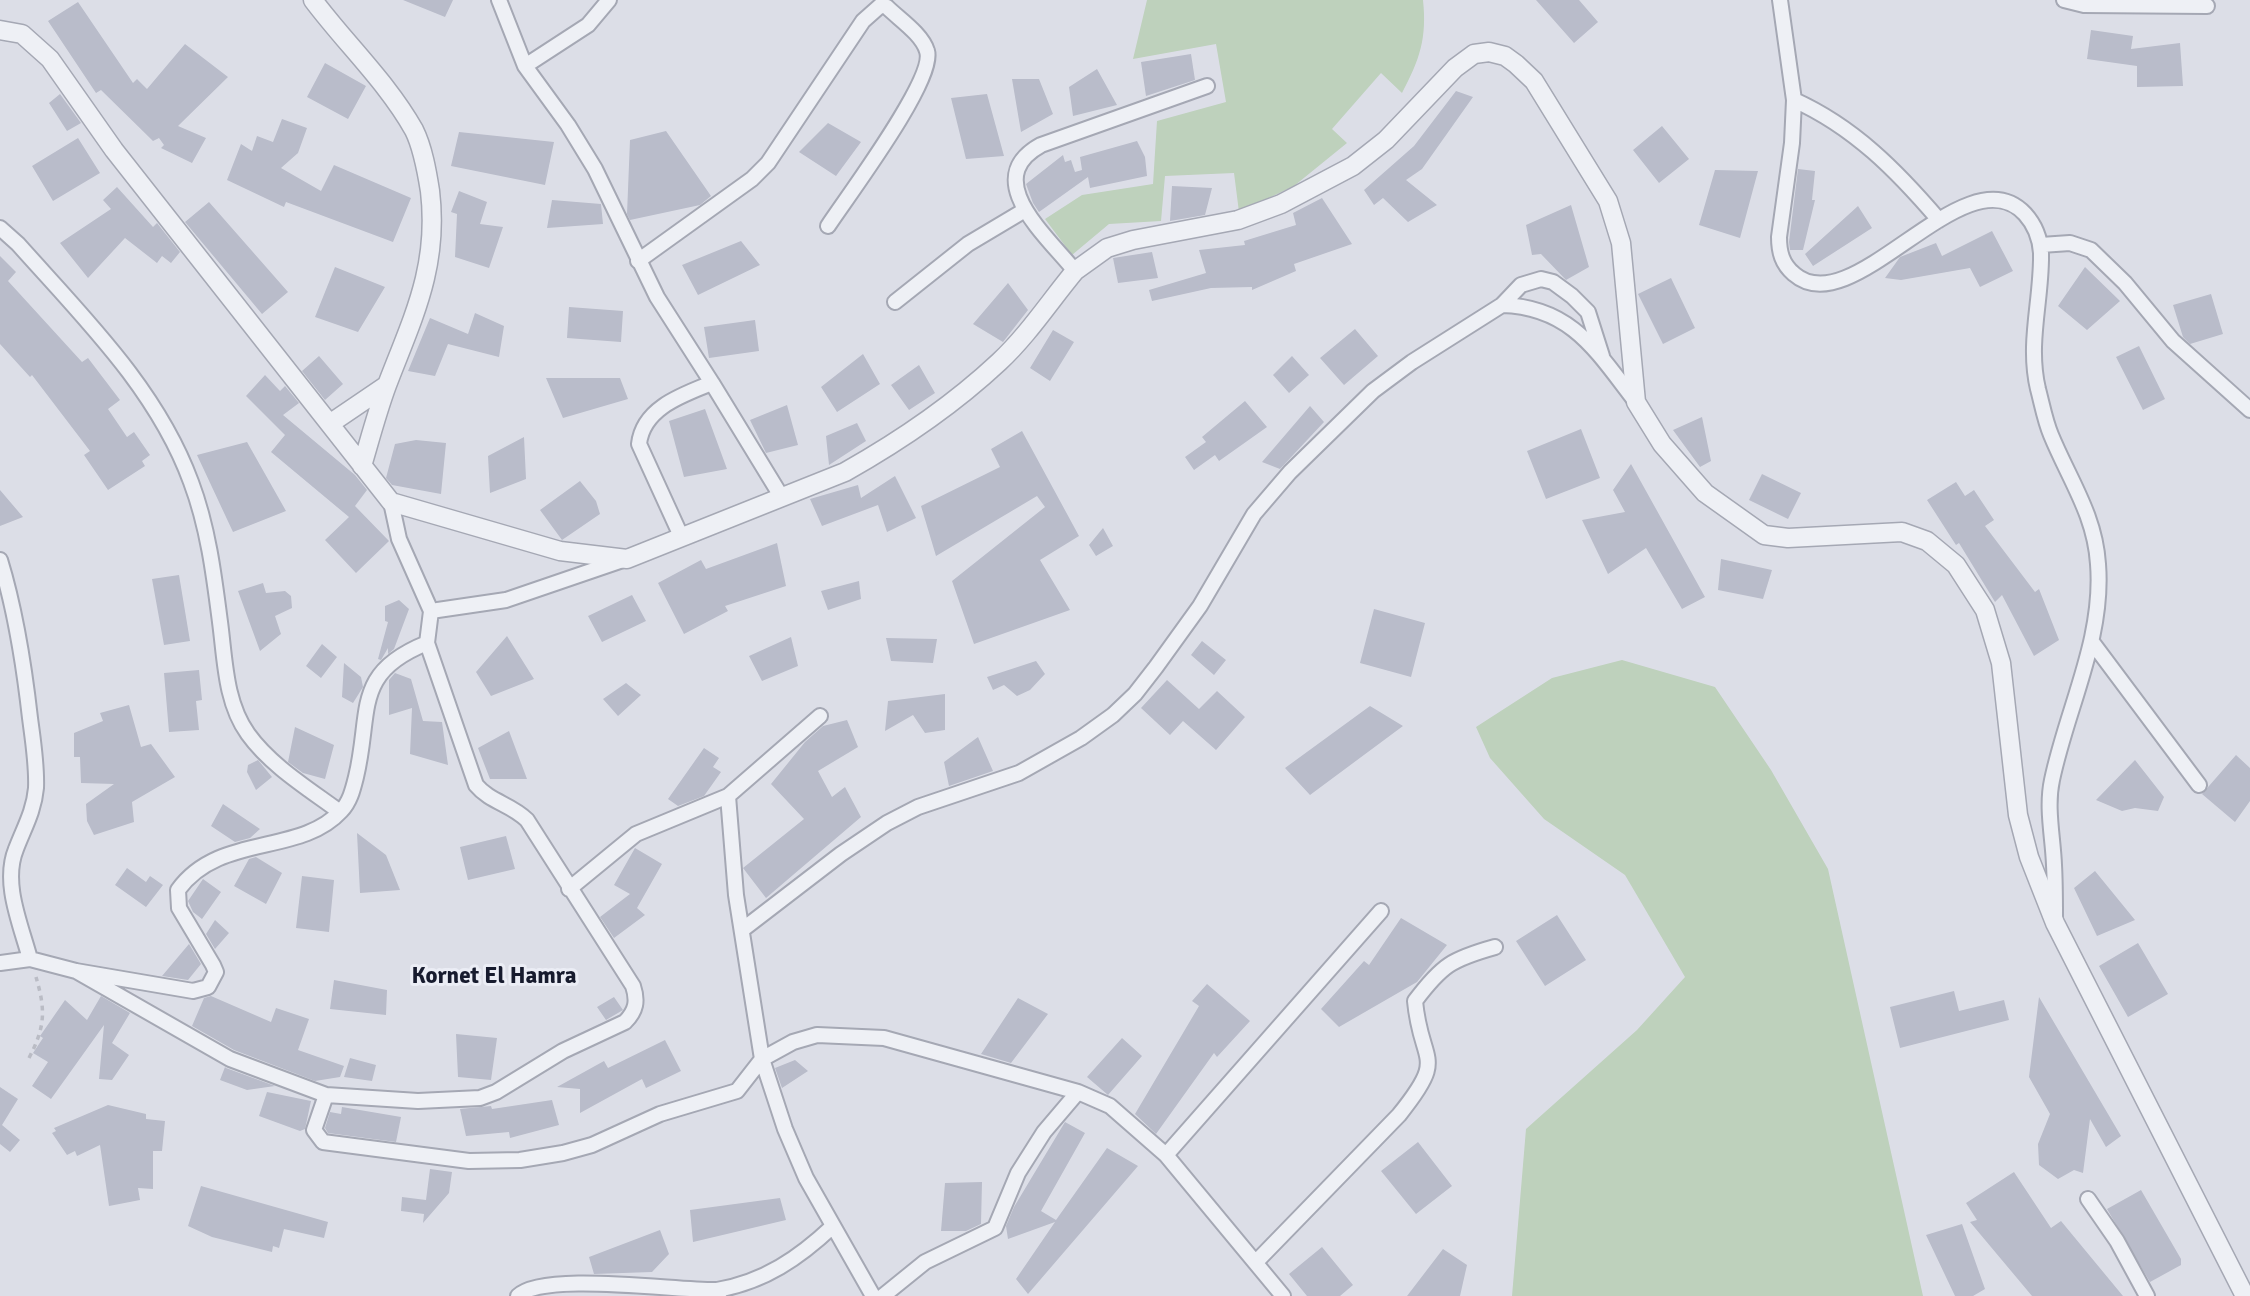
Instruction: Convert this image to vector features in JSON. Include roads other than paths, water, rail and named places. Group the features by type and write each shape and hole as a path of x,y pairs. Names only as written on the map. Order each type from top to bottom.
{"street":[{"path":"313,0 390,92 415,132 427,173 433,220 432,250 416,312 387,385 362,466"},
{"path":"499,0 525,66 568,125 595,169 657,297 781,496"},
{"path":"525,66 588,25 609,0"},
{"path":"1780,0 1794,100 1792,143 1779,237 1779,253 1788,269 1809,284 1837,282 1939,220 1969,206 2007,201 2033,223 2041,245 2033,345 2037,386 2051,435 2091,520 2099,565 2092,642 2051,784 2055,923"},
{"path":"2064,0 2084,5 2207,6"},
{"path":"638,261 760,171 782,143 863,21 881,5 887,7 922,42 927,52 927,64 914,97 828,226"},
{"path":"0,30 22,34 39,45 114,150 391,502 399,539 431,611 427,643 476,785 489,797 518,811 527,820 633,986 636,1006 625,1023 563,1051 496,1092 480,1098 418,1101 326,1095 230,1059 76,971"},
{"path":"431,611 506,600 627,559 845,472 880,453 950,403 1000,361 1032,326 1075,271 1108,248 1133,240 1238,220 1281,204 1353,166 1386,140 1455,68 1474,54 1489,52 1504,56 1534,81 1608,201 1621,243 1636,401"},
{"path":"1075,271 1026,210 1015,188 1014,175 1022,159 1031,150 1207,86"},
{"path":"1794,100 1844,126 1903,178 1939,220"},
{"path":"895,302 968,244 1026,210"},
{"path":"0,228 19,244 142,388 169,432 191,482 206,528 231,698 247,732 265,753 340,812"},
{"path":"2041,245 2070,243 2091,250 2124,283 2173,341 2250,410"},
{"path":"742,930 841,854 887,823 918,807 999,781 1041,762 1113,715 1135,694 1156,667 1200,606 1254,514 1290,472 1373,391 1412,362 1502,305 1521,285 1532,279 1553,282 1588,312 1602,356"},
{"path":"1502,305 1525,306 1558,316 1602,356 1636,401 1662,444 1705,493 1764,535 1788,538 1902,532 1927,541 1956,565 1985,610 2001,663 2018,815 2028,857 2055,923 2245,1296"},
{"path":"681,537 639,444 640,432 643,424 655,412 712,383"},
{"path":"331,423 387,385"},
{"path":"391,502 560,551 627,559"},
{"path":"0,561 10,595 26,682 35,760 34,805 15,850 0,868"},
{"path":"2092,642 2199,785"},
{"path":"0,963 30,959 76,971 193,991 208,987 216,972 179,908 176,898 186,878 204,864 237,850 310,832 340,812 353,790 369,699 378,675 388,663 427,643"},
{"path":"569,889 636,834 728,796 820,716"},
{"path":"728,796 736,895 762,1059 785,1129 807,1178 873,1296"},
{"path":"15,850 12,893 30,959"},
{"path":"1166,1155 1381,911"},
{"path":"1257,1261 1399,1115 1419,1090 1429,1072 1430,1057 1417,1022 1415,1001 1427,984 1443,966 1467,955 1496,947"},
{"path":"326,1095 314,1130 323,1142 469,1161 520,1160 582,1148 660,1114 737,1091 762,1059 793,1042 817,1035 884,1038 1078,1092 1121,1114 1166,1155 1257,1261 1283,1296"},
{"path":"883,1296 925,1262 961,1243 988,1234 995,1228 1018,1173 1044,1132 1078,1092"},
{"path":"2088,1199 2117,1241 2147,1296"},
{"path":"518,1296 531,1288 582,1284 718,1293 775,1271 795,1259 833,1226"}],"district":[{"name":"Kornet El Hamra","path":"494,977"}]}
